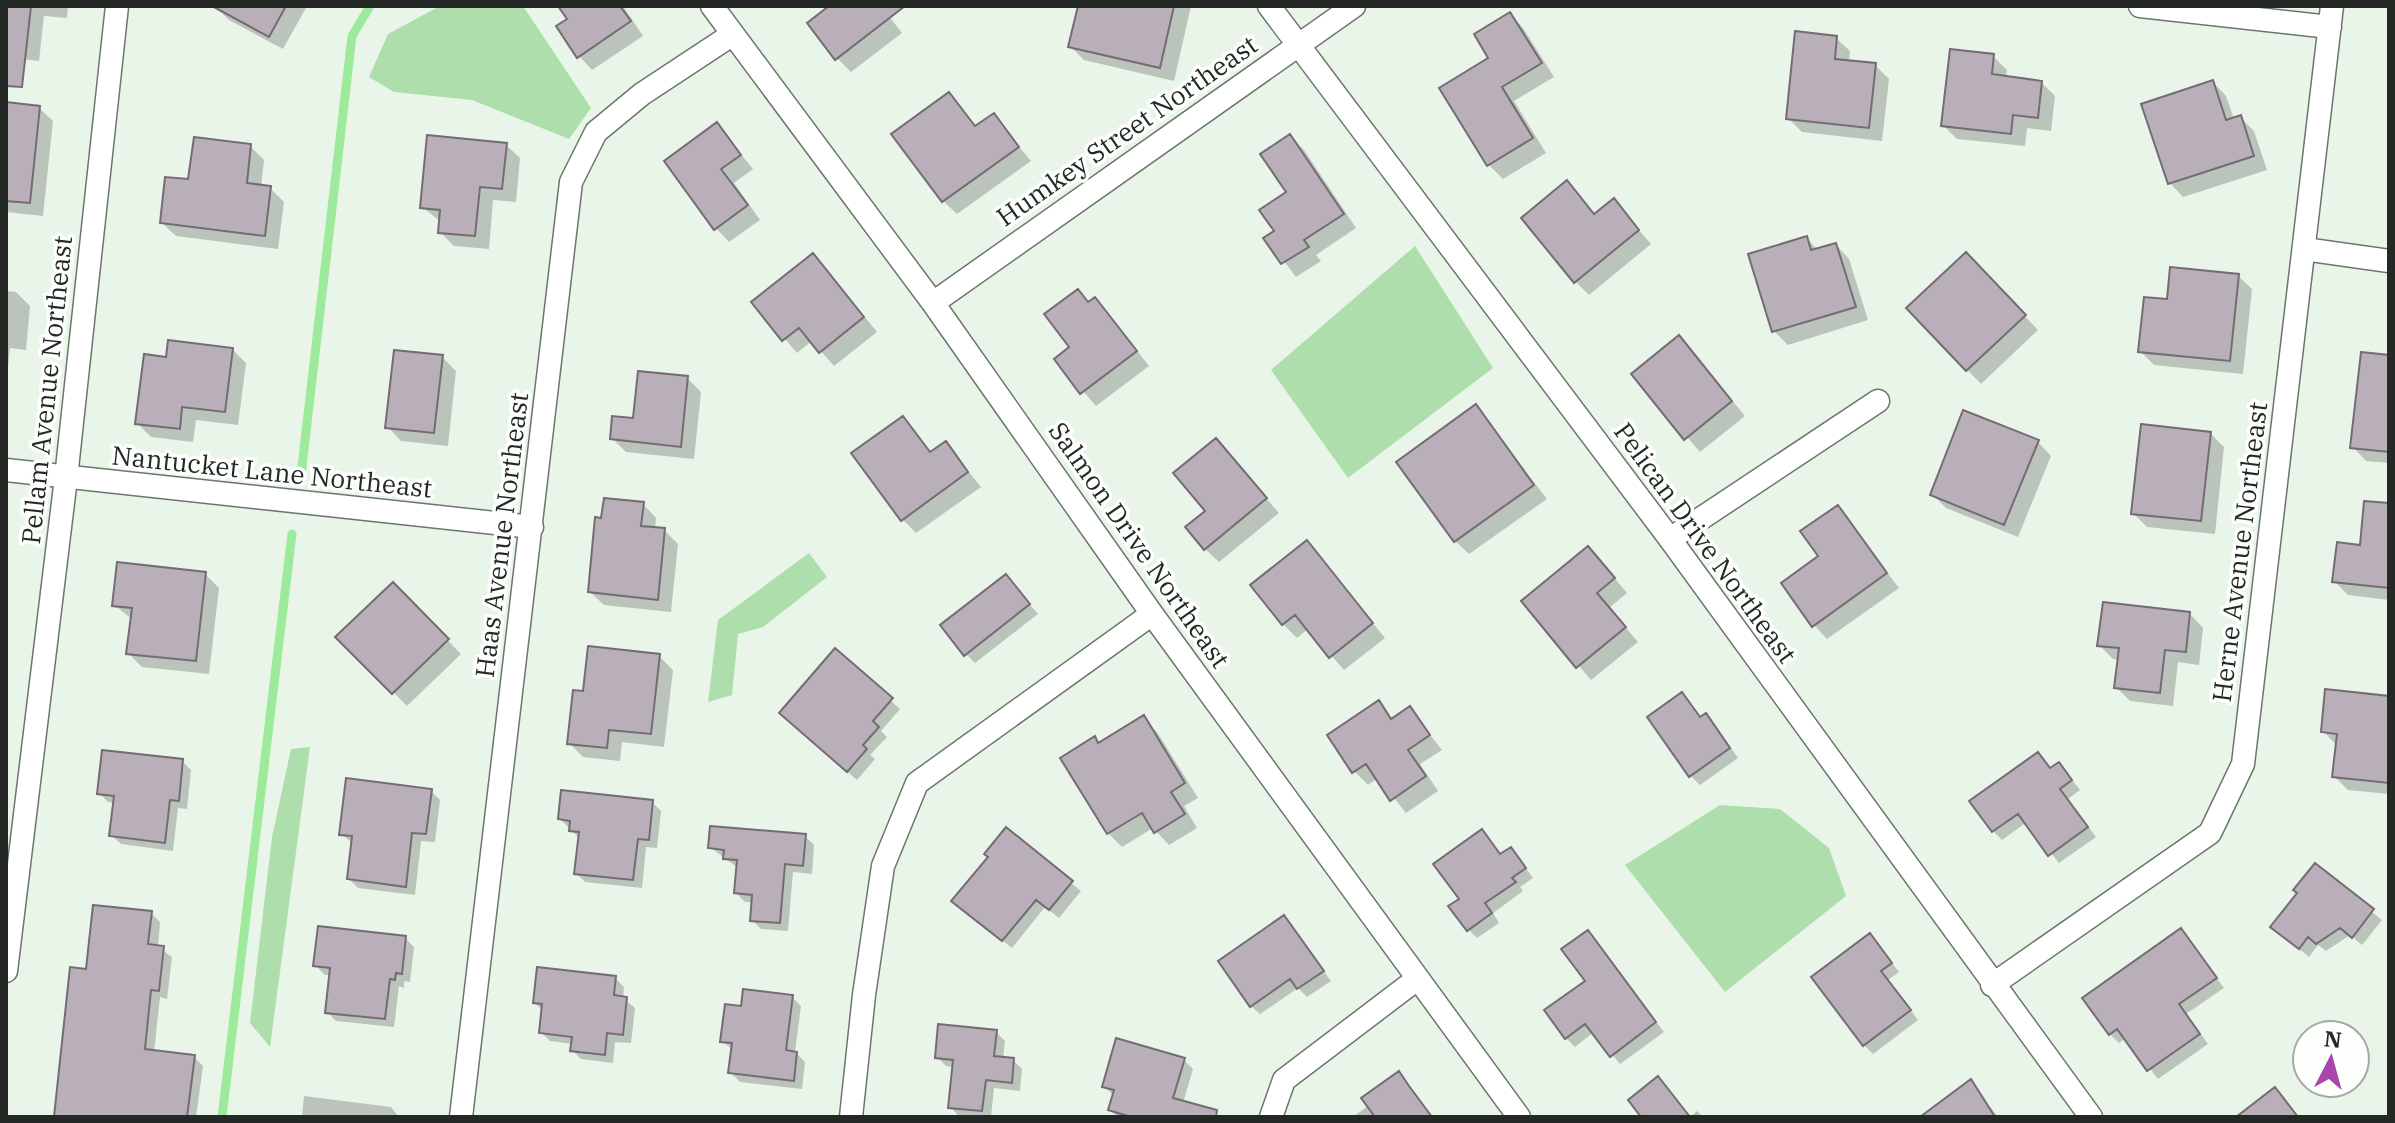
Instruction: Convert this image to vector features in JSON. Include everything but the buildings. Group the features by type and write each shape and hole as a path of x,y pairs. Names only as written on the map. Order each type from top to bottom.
{"street":[{"name":"Pellam Avenue Northeast","path":"6,971 66,478 117,6"},
{"name":"Salmon Drive Northeast","path":"712,6 933,303 1152,614 1519,1117"},
{"name":"Pelican Drive Northeast","path":"1269,6 1670,539 2091,1117"},
{"name":"Humkey Street Northeast","path":"933,303 1354,6"},
{"path":"2140,6 2331,17"},
{"name":"Herne Avenue Northeast","path":"1992,985 2210,833 2243,764 2331,17"},
{"name":"Haas Avenue Northeast","path":"461,1117 571,182 596,132 642,94 733,34"},
{"path":"2304,249 2389,261"},
{"path":"1670,539 1878,401"},
{"name":"Nantucket Lane Northeast","path":"6,470 532,527"},
{"path":"851,1117 864,995 883,866 917,783 1152,614"},
{"path":"1271,1117 1284,1080 1417,979"}],"green space":[{"path":"440,6 523,6 591,108 569,139 472,100 394,92 369,77 388,34"},
{"path":"1415,246 1493,368 1348,478 1271,370"},
{"path":"809,553 827,577 763,627 738,634 732,695 708,702 718,620"},
{"path":"310,747 270,1047 250,1023 272,837 291,749"},
{"path":"1720,805 1780,809 1829,848 1846,896 1725,992 1625,865"}],"waterway":[{"path":"301,475 352,36 370,6"},
{"path":"222,1117 292,534"}]}
